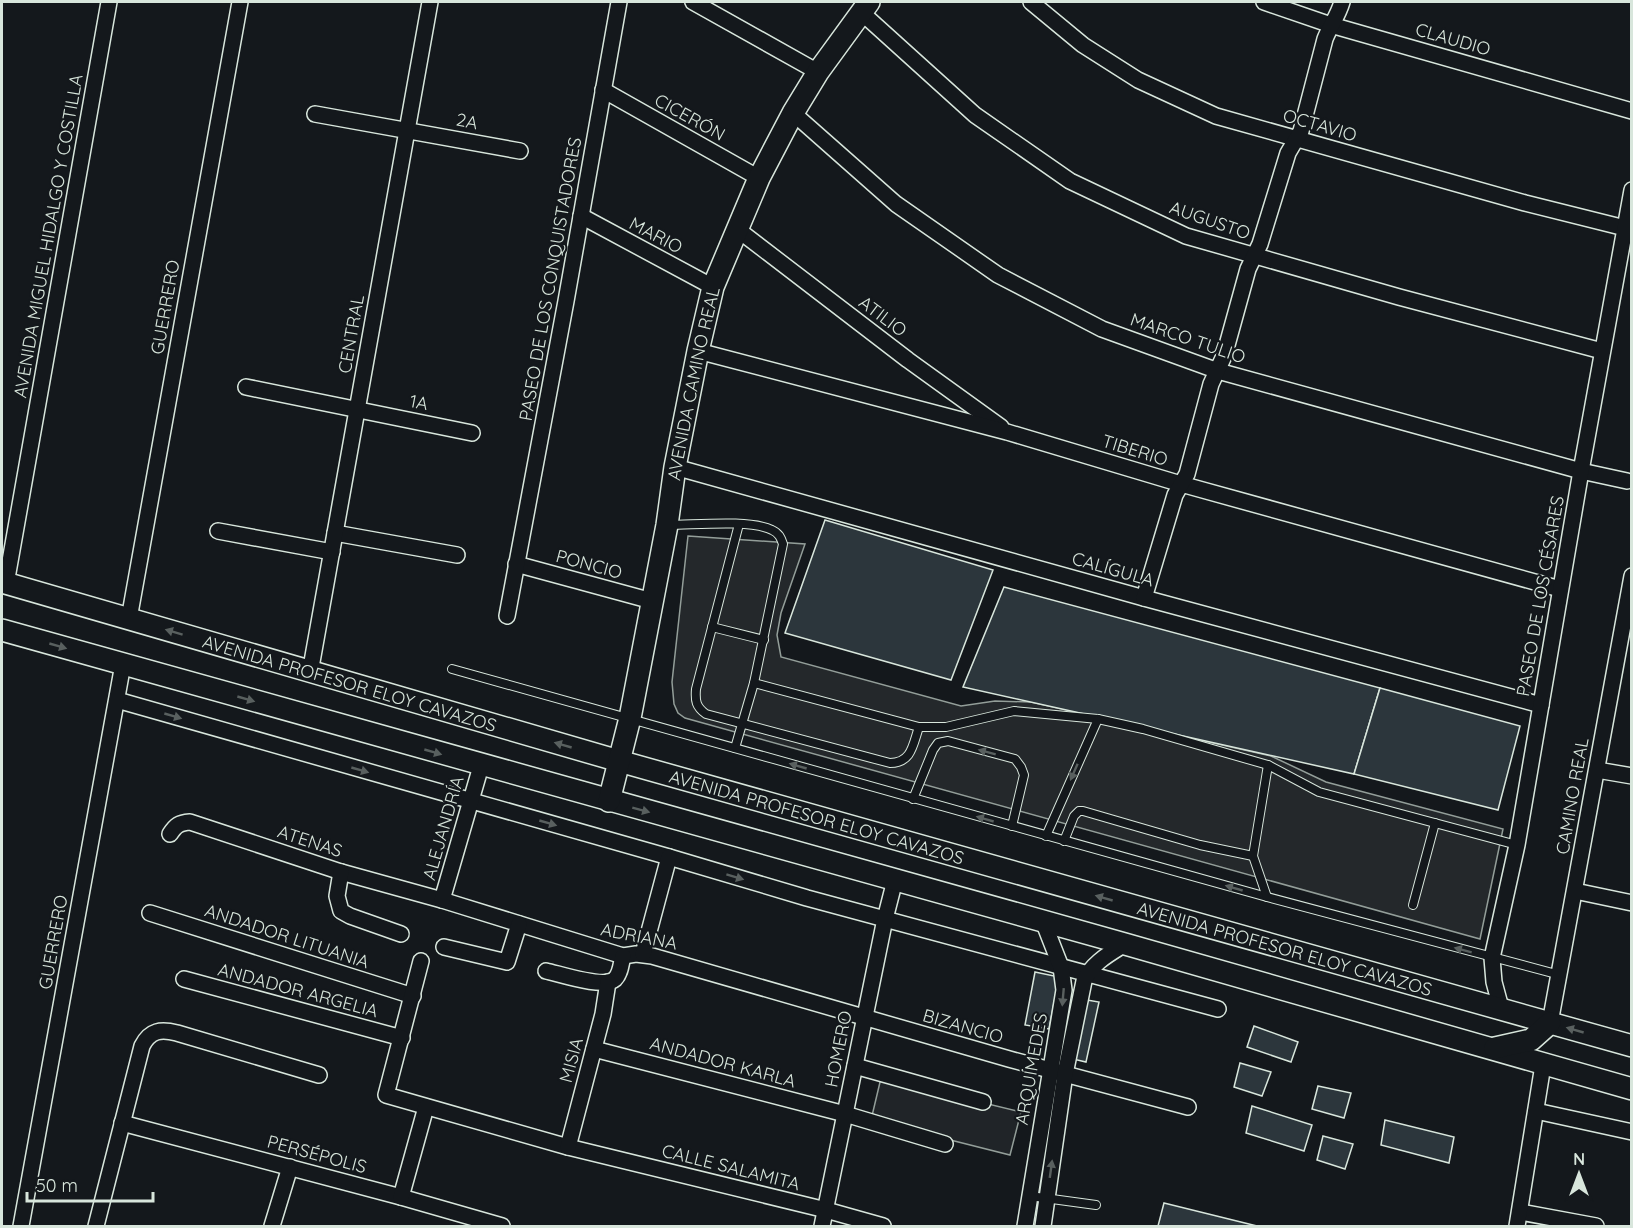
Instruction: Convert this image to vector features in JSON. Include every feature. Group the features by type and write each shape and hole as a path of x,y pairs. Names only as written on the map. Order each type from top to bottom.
{"main road":[{"name":"AVENIDA CAMINO REAL","path":"609,801 630,718 667,525 675,467 713,288 759,178 793,113 818,72 865,7"},
{"name":"AVENIDA PROFESOR ELOY CAVAZOS","path":"4,583 619,761 1632,1046"},
{"name":"AVENIDA PROFESOR ELOY CAVAZOS","path":"2,630 481,766 1125,944 1632,1089"},
{"path":"1488,1049 1531,1040 1550,1023"}],"street":[{"name":"AVENIDA MIGUEL HIDALGO Y COSTILLA","path":"4,583 109,2"},
{"name":"GUERRERO","path":"129,619 240,2"},
{"name":"CENTRAL","path":"310,673 430,2"},
{"name":"PASEO DE LOS CONQUISTADORES","path":"507,616 619,2"},
{"path":"693,2 818,72"},
{"name":"OCTAVIO","path":"1031,2 1083,45 1138,80 1216,116 1525,203 1625,228"},
{"name":"CLAUDIO","path":"1264,2 1330,25 1632,111"},
{"path":"1144,598 1175,495 1187,474 1211,384 1224,356 1248,269 1255,256 1288,153 1301,131 1325,39 1330,25 1338,16 1342,2"},
{"name":"AUGUSTO","path":"865,7 975,115 1070,181 1186,236 1602,351"},
{"name":"CICERÓN","path":"603,90 759,178"},
{"name":"MARCO TULIO","path":"793,113 896,204 998,275 1102,329 1218,371 1581,471 1628,481"},
{"name":"2A","path":"315,114 520,151"},
{"name":"PASEO DE LOS CÉSARES","path":"1501,1008 1494,982 1492,958 1517,845 1560,589 1632,190"},
{"name":"MARIO","path":"581,216 713,288"},
{"name":"ATILIO","path":"737,229 908,360 1007,432"},
{"name":"TIBERIO","path":"698,351 1007,432 1181,484 1560,589"},
{"name":"1A","path":"246,387 472,433"},
{"name":"CALÍGULA","path":"675,467 1144,598 1541,705"},
{"path":"218,531 332,552"},
{"path":"335,534 457,555"},
{"name":"PONCIO","path":"516,564 652,601"},
{"name":"CAMINO REAL","path":"1550,1023 1597,770 1625,647 1632,576"},
{"name":"GUERRERO","path":"21,1227 123,664"},
{"path":"117,700 757,884 1218,1009"},
{"name":"ALEJANDRÍA","path":"442,900 481,766"},
{"path":"1597,770 1632,776"},
{"name":"ATENAS","path":"170,834 175,826 189,822 340,872 442,900"},
{"path":"643,954 669,857"},
{"path":"340,872 337,896 341,910 350,916 401,934"},
{"name":"HOMERO","path":"822,1227 864,1017 895,880"},
{"path":"1575,891 1632,903"},
{"name":"ADRIANA","path":"442,900 623,956 643,954 864,1017"},
{"name":"ANDADOR LITUANIA","path":"150,912 413,996"},
{"name":"ARQUÍMEDES","path":"1043,921 1061,968 1064,990 1043,1227"},
{"path":"444,947 507,962 519,924"},
{"path":"1087,973 1103,958 1125,944"},
{"path":"546,971 590,981 608,982 613,981 619,974 623,956"},
{"path":"402,1038 421,961"},
{"name":"ARQUÍMEDES","path":"1025,1227 1058,1072 1087,973"},
{"name":"ANDADOR ARGELIA","path":"184,979 402,1038"},
{"name":"MISIA","path":"568,1147 594,1048 608,982"},
{"name":"BIZANCIO","path":"864,1017 1188,1107"},
{"path":"96,1227 142,1046 148,1036 161,1030 177,1033 319,1075"},
{"name":"CALLE SALAMITA","path":"402,1038 386,1095 568,1147 826,1210 883,1227"},
{"name":"ANDADOR KARLA","path":"594,1048 844,1114 945,1144"},
{"path":"1543,1065 1519,1219 1596,1227"},
{"path":"855,1066 983,1102"},
{"path":"401,1197 426,1107"},
{"path":"1536,1111 1632,1132"},
{"name":"PERSÉPOLIS","path":"122,1123 401,1197 502,1227"},
{"path":"272,1227 290,1167"}],"lane":[{"path":"667,525 739,524 766,527 775,531 783,544 754,683 735,748"},
{"path":"739,524 696,689 696,704 699,710 706,714 890,763 901,761 910,754 919,727"},
{"path":"712,627 764,640"},
{"path":"452,669 1064,841 1560,975"},
{"path":"754,683 919,727 946,727 1014,711 1098,719 1143,729 1268,765 1319,792 1517,845"},
{"path":"1046,836 1098,719"},
{"path":"913,799 938,743 948,741 1004,756 1015,759 1024,775 1012,826"},
{"path":"1267,897 1253,856 1268,765"},
{"path":"1064,841 1074,816 1083,811 1200,845 1253,856"},
{"path":"1413,905 1435,823"},
{"path":"1030,1196 1096,1205"}],"shaded area":[{"path":"688,536 805,544 781,613 777,635 781,657 961,706 995,701 1031,702 1271,756 1326,782 1503,829 1480,939 685,718 678,713 674,704 672,682"},
{"path":"881,1078 1021,1112 1010,1155 871,1120"}],"building":[{"path":"825,520 993,570 951,680 785,633"},
{"path":"1004,587 1380,688 1354,774 963,687"},
{"path":"1380,688 1520,726 1498,810 1354,774"},
{"path":"1035,972 1059,977 1049,1029 1025,1025"},
{"path":"1087,1000 1099,1002 1086,1062 1073,1059"},
{"path":"1254,1026 1298,1042 1291,1062 1247,1047"},
{"path":"1240,1063 1271,1072 1262,1096 1234,1087"},
{"path":"1318,1086 1351,1093 1344,1118 1312,1109"},
{"path":"1252,1106 1312,1125 1304,1151 1246,1133"},
{"path":"1385,1120 1454,1137 1449,1163 1381,1145"},
{"path":"1323,1136 1353,1144 1345,1169 1317,1160"},
{"path":"1164,1203 1257,1226 1158,1226"}]}
